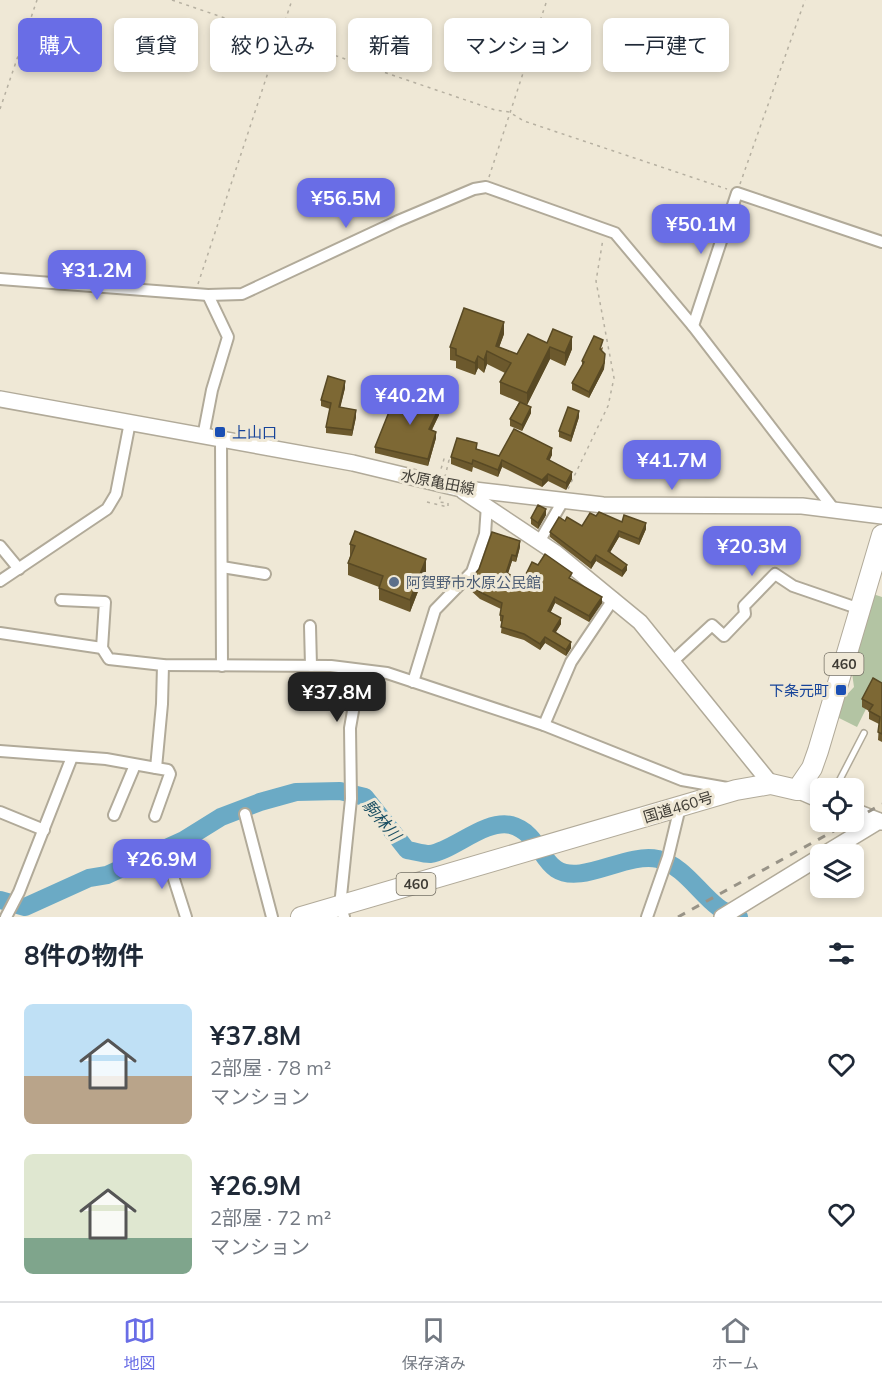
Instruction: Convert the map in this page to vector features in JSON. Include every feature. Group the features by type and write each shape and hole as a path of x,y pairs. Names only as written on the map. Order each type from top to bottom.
{"highway":[{"name":"460","path":"797,790 812,768 818,751 882,536"},
{"name":"国道460号","path":"301,917 342,911 736,790 771,784 797,790"}],"main road":[{"name":"水原亀田線","path":"0,399 353,463 457,488 633,507 773,505 833,508 882,516"},
{"path":"457,488 487,505 539,542 614,598 640,622 771,784"},
{"path":"797,790 810,796"},
{"path":"864,815 881,822"},
{"path":"843,844 881,822"},
{"path":"722,917 810,863"}],"street":[{"path":"0,279 196,292 208,295 242,294 398,220 474,189 486,187 615,233 693,326 833,508"},
{"path":"693,326 737,193 882,242"},
{"path":"203,437 212,390 228,337 208,295"},
{"path":"0,581 106,509 116,494 130,422"},
{"path":"221,440 222,666"},
{"path":"539,542 563,501"},
{"path":"413,682 435,610 472,572 485,534 487,505"},
{"path":"0,546 19,569"},
{"path":"222,567 265,574"},
{"path":"673,661 712,625 724,636 745,614 744,606 774,574 793,586 860,609"},
{"path":"544,725 572,662 614,598"},
{"path":"61,600 105,602 102,648 109,659 163,665 311,666 387,674 544,725 682,780 720,784 736,790"},
{"path":"310,626 311,666"},
{"path":"0,633 102,648"},
{"path":"156,768 163,665"},
{"path":"342,911 351,800 350,728 360,670"},
{"path":"0,751 72,757 168,770 170,774 154,816"},
{"path":"7,914 19,892 72,757"},
{"path":"114,815 135,765"},
{"path":"647,917 664,871 680,807"},
{"path":"0,812 44,830"},
{"path":"245,814 272,917"},
{"path":"166,854 186,917"},
{"path":"640,917 654,898"}],"lane":[{"path":"841,778 864,733"}],"path":[{"path":"0,110 38,0"},
{"path":"172,0 224,18"},
{"path":"286,18 292,0"},
{"path":"486,187 546,0"},
{"path":"336,56 495,110 509,112 524,121 737,193 804,0"},
{"path":"196,292 268,72"},
{"path":"563,501 608,406 614,378 596,281 598,259 606,228"},
{"path":"427,502 448,507 448,503 439,502 449,460 444,459 441,469"}],"green space":[{"path":"873,594 882,597 882,687 878,685 857,727 837,717 841,701 854,687 851,666"}],"building":[{"path":"464,308 504,322 496,346 517,354 528,334 547,343 553,329 572,337 565,353 550,347 527,393 500,382 511,363 487,351 484,360 478,356 475,363 456,355 456,349 450,347"},
{"path":"594,336 603,340 600,349 605,354 604,363 589,392 572,383 584,362 582,361"},
{"path":"328,376 345,381 339,407 356,410 352,430 326,427 331,403 321,400"},
{"path":"411,387 430,391 425,402 439,408 429,429 436,432 428,459 375,447 393,402 405,406"},
{"path":"520,402 531,407 522,425 510,419"},
{"path":"568,407 579,411 571,436 559,431"},
{"path":"514,429 552,448 547,459 572,472 566,483 548,474 542,480 502,460 498,470 473,460 472,464 451,457 457,438 477,443 476,449 499,456"},
{"path":"538,505 546,509 538,523 531,518"},
{"path":"599,512 622,522 624,515 646,523 639,539 619,531 608,551 627,565 622,571 596,555 591,563 550,532 559,517 565,521 567,517 582,526 590,513 596,516"},
{"name":"阿賀野市水原公民館","path":"355,531 426,559 410,600 379,588 383,576 348,563 355,546 350,544"},
{"path":"492,532 520,541 516,556 512,555 506,573 523,580 532,562 538,565 545,554 572,573 569,578 602,597 589,616 555,597 548,611 561,618 553,631 571,642 566,650 545,637 540,644 524,634 501,627 502,603 480,592 468,582 479,569"},
{"path":"873,678 882,683 882,734 878,732 880,717 869,711 873,705 862,699"}],"waterway":[{"name":"駒林川","path":"0,900 25,907 89,878 107,875 184,840 221,817 260,802 296,792 340,791 365,797 407,850 424,854 439,852 480,831 501,824 511,825 527,833 551,865 566,873 578,874 645,858 667,862 676,867 720,909 739,917"}],"railway":[{"path":"864,814 882,804"},
{"path":"678,917 832,832"}],"place":[{"name":"上山口","path":"220,432"},
{"name":"阿賀野市水原公民館","path":"394,582"},
{"name":"下条元町","path":"841,690"}]}
